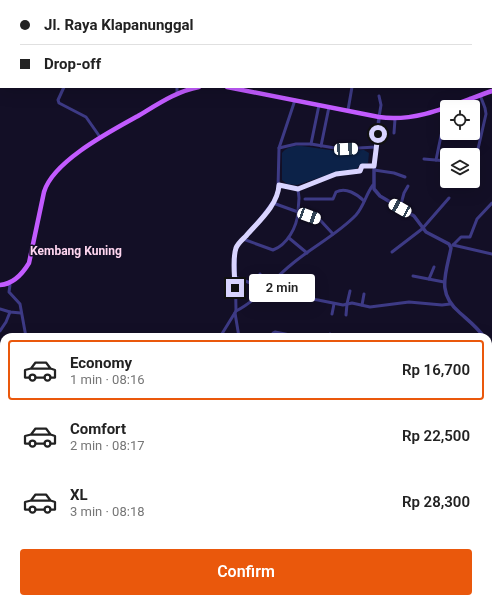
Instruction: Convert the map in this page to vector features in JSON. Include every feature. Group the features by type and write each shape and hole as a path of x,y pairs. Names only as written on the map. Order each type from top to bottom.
{"main road":[{"path":"0,285 6,284 20,274 29,263 42,198 47,183 62,166 77,153 100,137 176,94 196,88"},
{"path":"232,88 395,119 415,116 492,91"}],"street":[{"path":"64,88 58,100 59,103 86,117 100,137"},
{"path":"176,94 177,88"},
{"path":"348,110 352,88"},
{"path":"478,148 486,114 480,95"},
{"path":"379,96 381,105 374,168 373,185 375,192 414,216 422,229 430,235 447,242 452,246 492,254"},
{"path":"238,333 235,312 236,249 238,244 262,218 278,194 279,148 295,100"},
{"path":"311,144 319,105"},
{"path":"321,146 329,107"},
{"path":"394,133 395,119"},
{"path":"436,160 440,140"},
{"path":"279,148 296,144 311,144 341,149 376,147"},
{"path":"424,159 440,160"},
{"path":"279,185 298,189 336,174 360,171 362,166 394,173 404,178"},
{"path":"222,333 235,312 252,301 293,263 355,216 361,209 373,185"},
{"path":"400,208 404,193 408,186"},
{"path":"243,239 273,250 289,238 296,223 299,198 298,189"},
{"path":"305,199 333,199 336,192 340,190 354,194 364,201"},
{"path":"392,252 422,229 450,198"},
{"path":"273,203 321,221 333,234"},
{"path":"481,333 474,324 450,304 445,292 444,282 452,246 461,237 470,237 477,219 492,203"},
{"path":"289,238 307,253"},
{"path":"430,279 434,267"},
{"path":"235,277 252,284 260,274"},
{"path":"413,276 444,282"},
{"path":"6,284 10,285 9,292 20,304 25,333"},
{"path":"265,288 271,294 318,300 342,305 352,304 372,307 410,302 442,305 450,304"},
{"path":"346,315 350,291"},
{"path":"362,305 364,294"},
{"path":"332,314 334,304"},
{"path":"0,309 21,313"},
{"path":"0,331 10,312"}],"water":[{"path":"294,146 337,151 364,150 369,153 368,163 360,165 354,171 333,173 297,185 287,184 282,180 282,153"}],"district":[{"name":"Kembang Kuning","path":"76,251"}],"route":[{"path":"235,288 235,253 237,246 273,203 278,194 279,185 298,189 336,174 360,171 361,166 374,166 378,134"}]}
